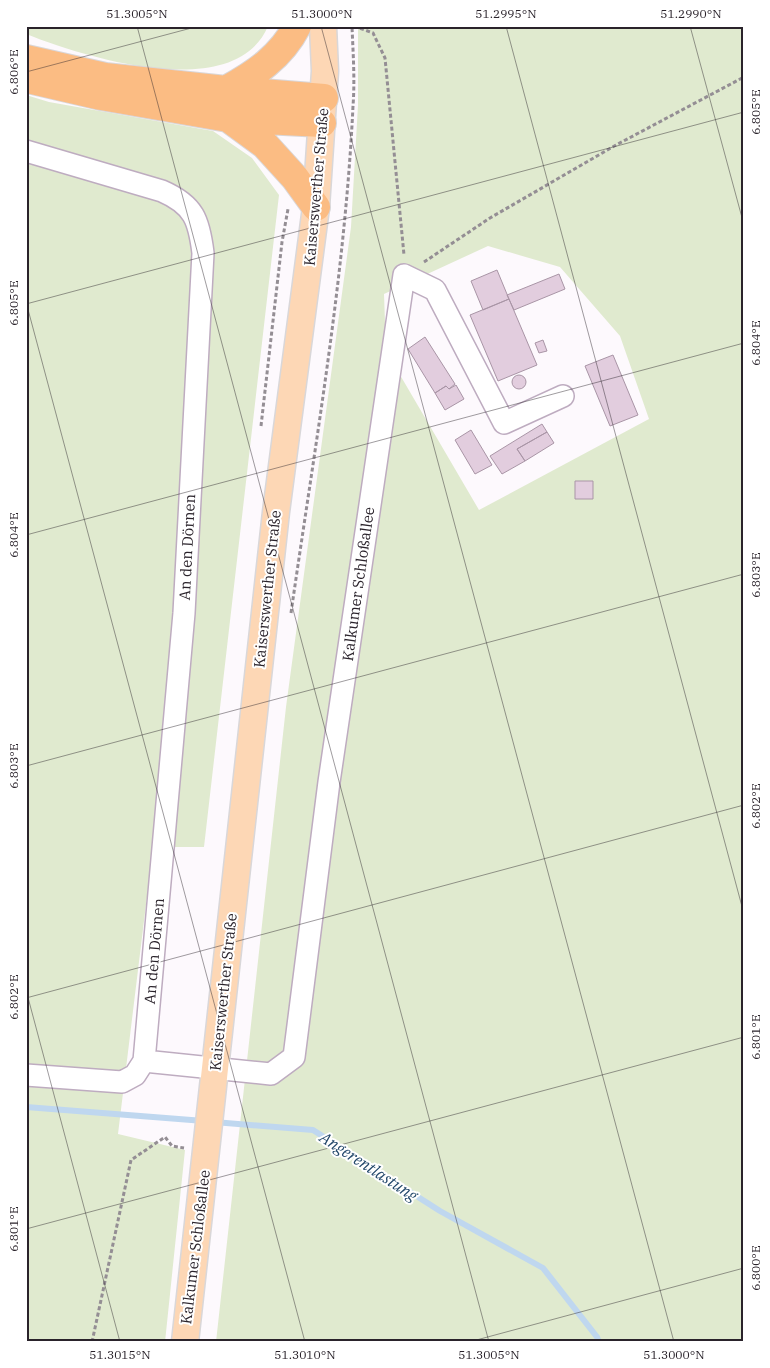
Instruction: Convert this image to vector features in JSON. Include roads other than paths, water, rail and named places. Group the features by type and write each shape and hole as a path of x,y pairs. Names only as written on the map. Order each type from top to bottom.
{"highway":[{"path":"226,90 252,76 267,64 281,50 297,26"},
{"path":"26,59 105,77 226,90 323,110"},
{"path":"26,79 101,96 228,118 323,110"},
{"path":"228,118 266,145 316,207"}],"main road":[{"name":"Kaiserswerther Straße","path":"206,1153 276,512 316,207 326,71 323,26"},
{"name":"Kalkumer Schloßallee","path":"184,1342 206,1153"}],"lane":[{"name":"An den Dörnen","path":"26,151 162,191 176,197 191,211 200,229 202,253 184,612 144,1061"},
{"name":"Kalkumer Schloßallee","path":"144,1061 214,1080 271,1074 294,1057 329,782 404,275 435,290 504,423 563,396"},
{"path":"26,1075 122,1082 135,1075 144,1061"}],"waterway":[{"name":"Angerentlastung","path":"26,1107 204,1121"},
{"name":"Angerentlastung","path":"214,1122 313,1130 440,1211 543,1268 599,1342"}]}
